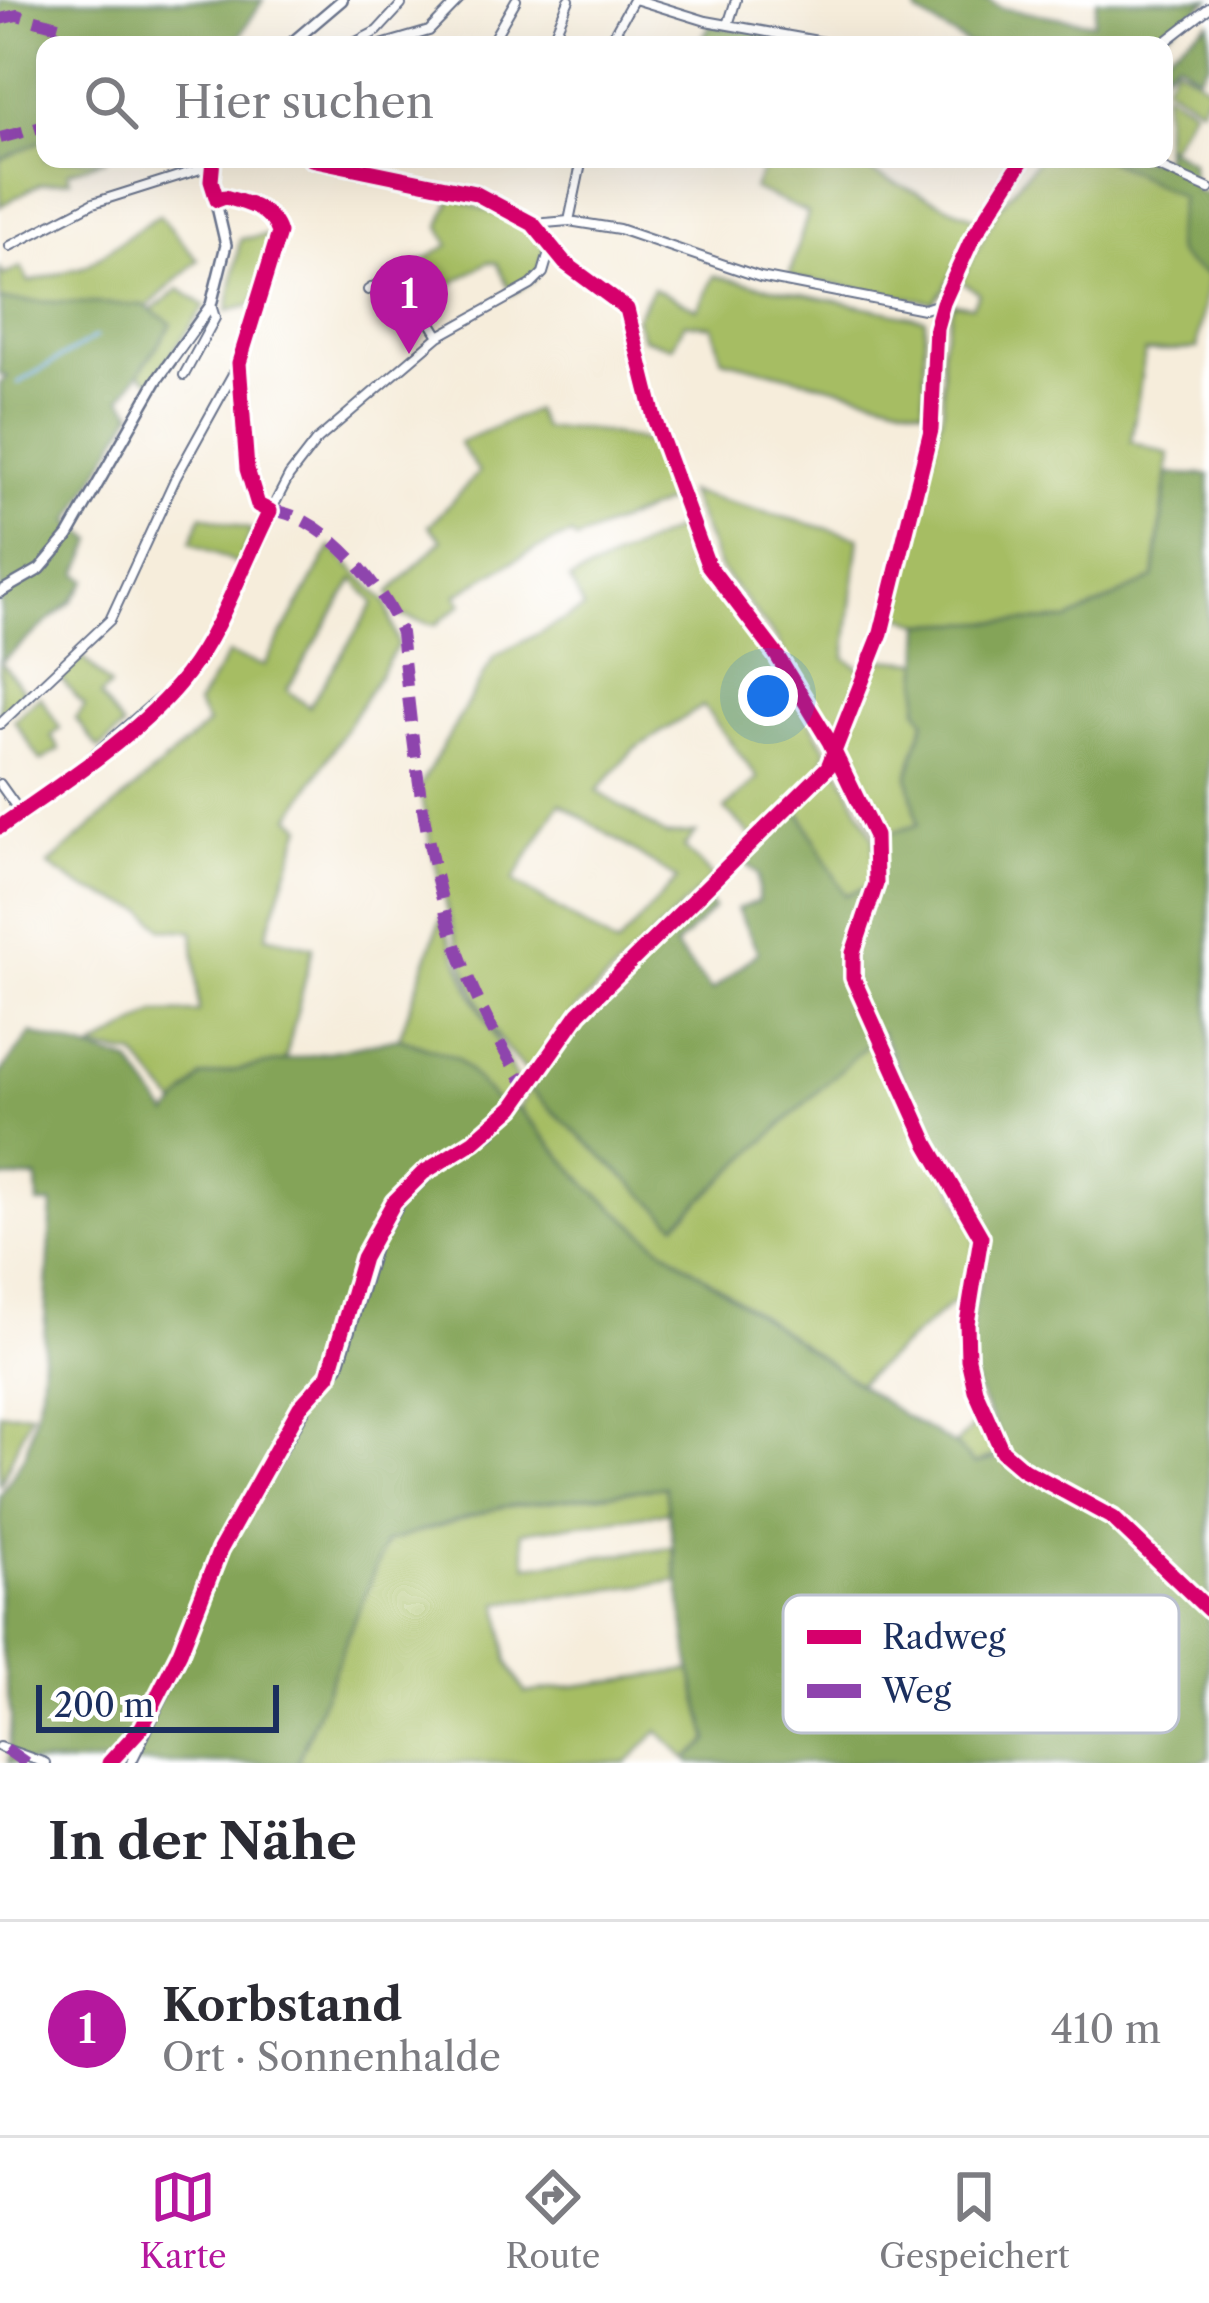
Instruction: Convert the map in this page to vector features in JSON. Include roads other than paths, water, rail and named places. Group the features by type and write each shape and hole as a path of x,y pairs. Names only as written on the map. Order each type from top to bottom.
{"street":[{"path":"300,36 342,0"},
{"path":"409,36 429,31 459,0"},
{"path":"495,36 516,0"},
{"path":"554,36 569,0"},
{"path":"614,36 636,0 728,26 787,36"},
{"path":"728,26 736,0"},
{"path":"367,36 401,5"},
{"path":"1173,36 1209,8"},
{"path":"377,31 379,36"},
{"path":"10,245 93,203 196,168"},
{"path":"0,592 55,554 172,356 211,305 226,248 212,168"},
{"path":"344,168 373,176 447,183 533,224 551,247 626,309 655,421 702,553 758,625 865,809 877,848 873,905 854,952 854,978 928,1145 981,1237 967,1323 975,1390 1002,1450 1012,1460 1113,1518 1209,1610"},
{"path":"568,221 579,168"},
{"path":"131,1763 181,1661 224,1550 310,1402 339,1367 377,1242 402,1201 434,1170 491,1135 579,1013 816,785 881,633 931,430 936,328 944,303 970,241 1017,168"},
{"path":"1161,168 1209,189"},
{"path":"0,724 110,620 176,477 239,363 279,233 274,219 261,210 225,197 217,200"},
{"path":"533,224 568,221 634,233 760,278 924,309 944,303"},
{"path":"0,826 128,730 187,674 270,511 316,441 439,336 531,285 543,273 551,247"},
{"path":"368,290 389,277 405,281 439,336"},
{"path":"184,375 215,318 211,305"},
{"path":"924,309 936,328"},
{"path":"239,363 247,469 258,505 270,511"},
{"path":"0,784 20,812"},
{"path":"0,1747 45,1763"}],"waterway":[{"path":"18,383 96,337"}],"place":[{"name":"Korbstand","path":"409,354"}]}
